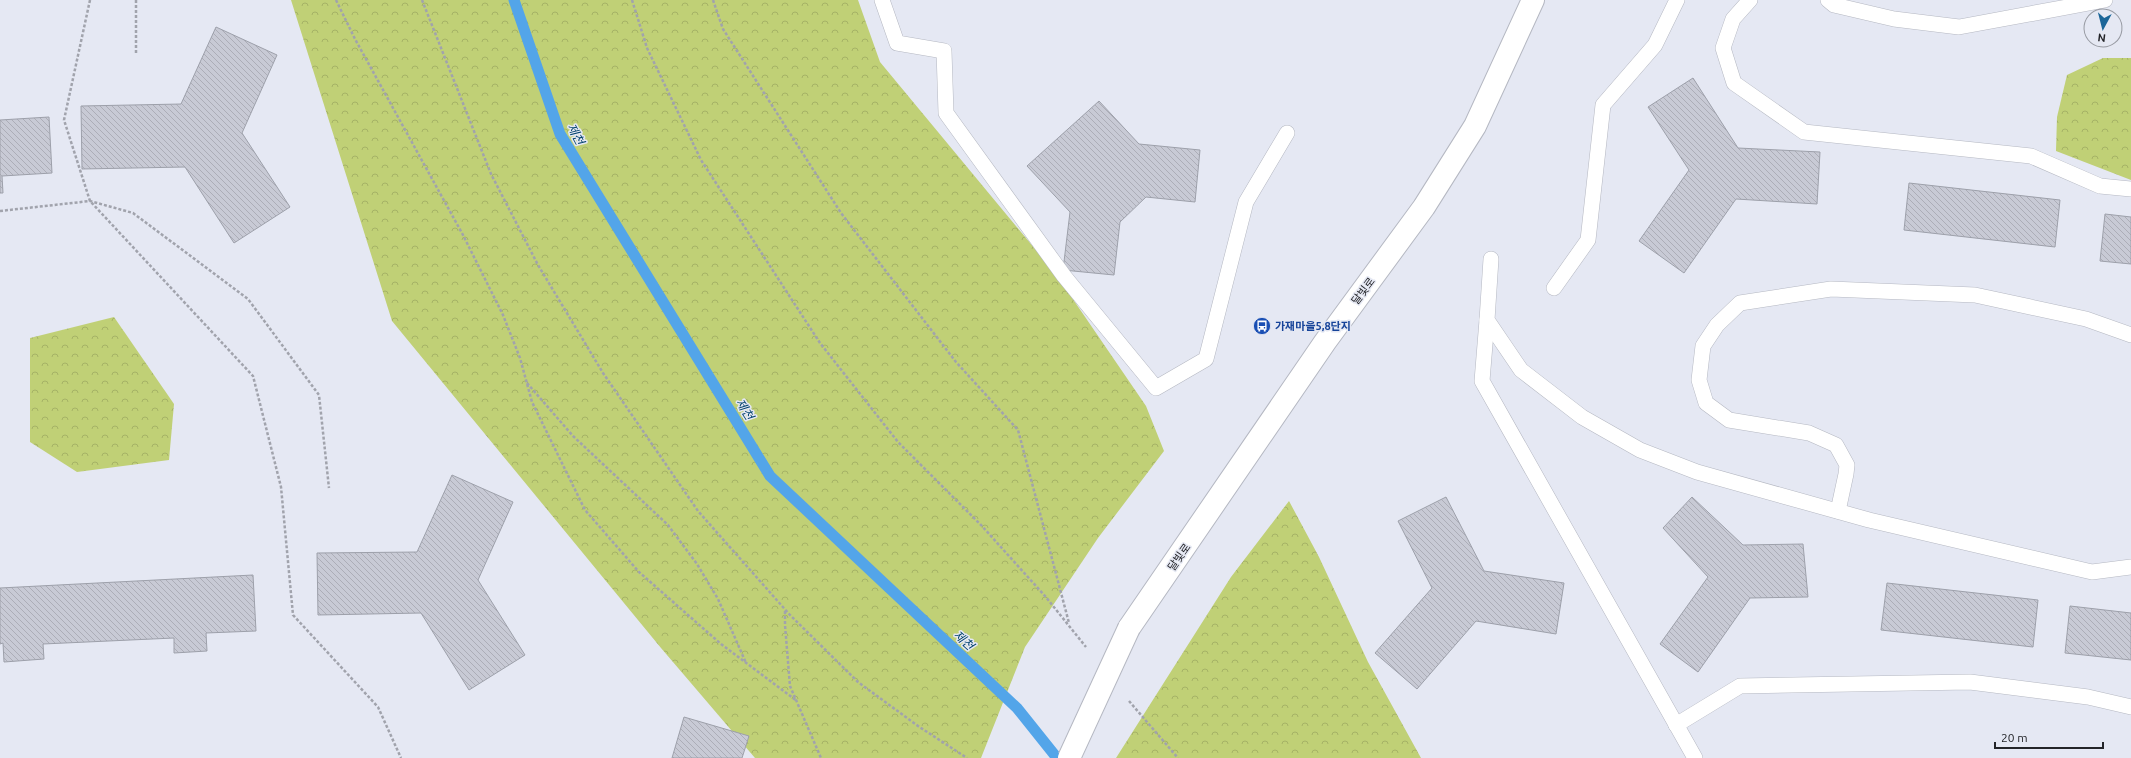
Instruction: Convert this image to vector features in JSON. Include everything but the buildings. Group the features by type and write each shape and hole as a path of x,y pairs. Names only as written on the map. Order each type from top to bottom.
{"street":[{"name":"달빛로","path":"1069,758 1129,628 1325,342 1424,207 1475,126 1533,0"}],"lane":[{"path":"882,0 897,43 944,52 946,113 1064,276 1156,388 1206,359 1246,202 1286,133"},
{"path":"1554,288 1588,240 1603,105 1655,45 1677,0"},
{"path":"1750,0 1733,19 1723,48 1734,83 1804,132 2031,156 2100,186 2131,189"},
{"path":"1828,0 1834,5 1894,19 1959,27 2105,0"},
{"path":"1491,259 1482,381 1695,758"},
{"path":"1838,511 1846,474 1846,465 1836,445 1809,433 1729,420 1706,403 1699,380 1703,346 1716,325 1740,303 1831,289 1975,296 2086,319 2131,335"},
{"path":"1487,320 1521,370 1582,417 1640,450 1698,472 1838,511 2092,572 2131,567"},
{"path":"1676,725 1740,686 1970,682 2088,697 2131,707"}],"path":[{"path":"90,0 64,120 90,201 253,376 281,487 293,615 378,707 401,758"},
{"path":"136,0 136,54"},
{"path":"336,0 354,39 463,235 500,309 520,358 532,402 586,510 639,572 721,644 797,701"},
{"path":"422,0 491,174 538,265 603,373 698,511 786,611 858,682 918,726 967,758"},
{"path":"632,0 647,48 701,160 820,343 898,442 981,524 1046,596 1088,650"},
{"path":"712,0 723,29 841,213 956,362 1018,430 1070,626"},
{"path":"0,211 90,201 133,213 248,299 319,395 329,488"},
{"path":"526,382 573,436 668,525 697,564 718,599 746,663"},
{"path":"786,611 785,625 790,686 821,758"},
{"path":"1126,699 1178,758"}],"green space":[{"path":"291,0 858,0 880,62 1055,273 1146,406 1164,451 1098,538 1025,647 981,758 755,758 661,648 392,321"},
{"path":"2103,58 2131,58 2131,180 2056,151 2057,117 2067,75"},
{"path":"114,317 174,404 169,460 77,472 30,442 30,338"},
{"path":"1289,501 1319,557 1368,662 1421,758 1116,758 1231,577"}],"waterway":[{"name":"제천","path":"514,0 560,134 770,476 1017,708 1057,758"}],"place":[{"name":"가재마을5,8단지","path":"1262,326"}]}
